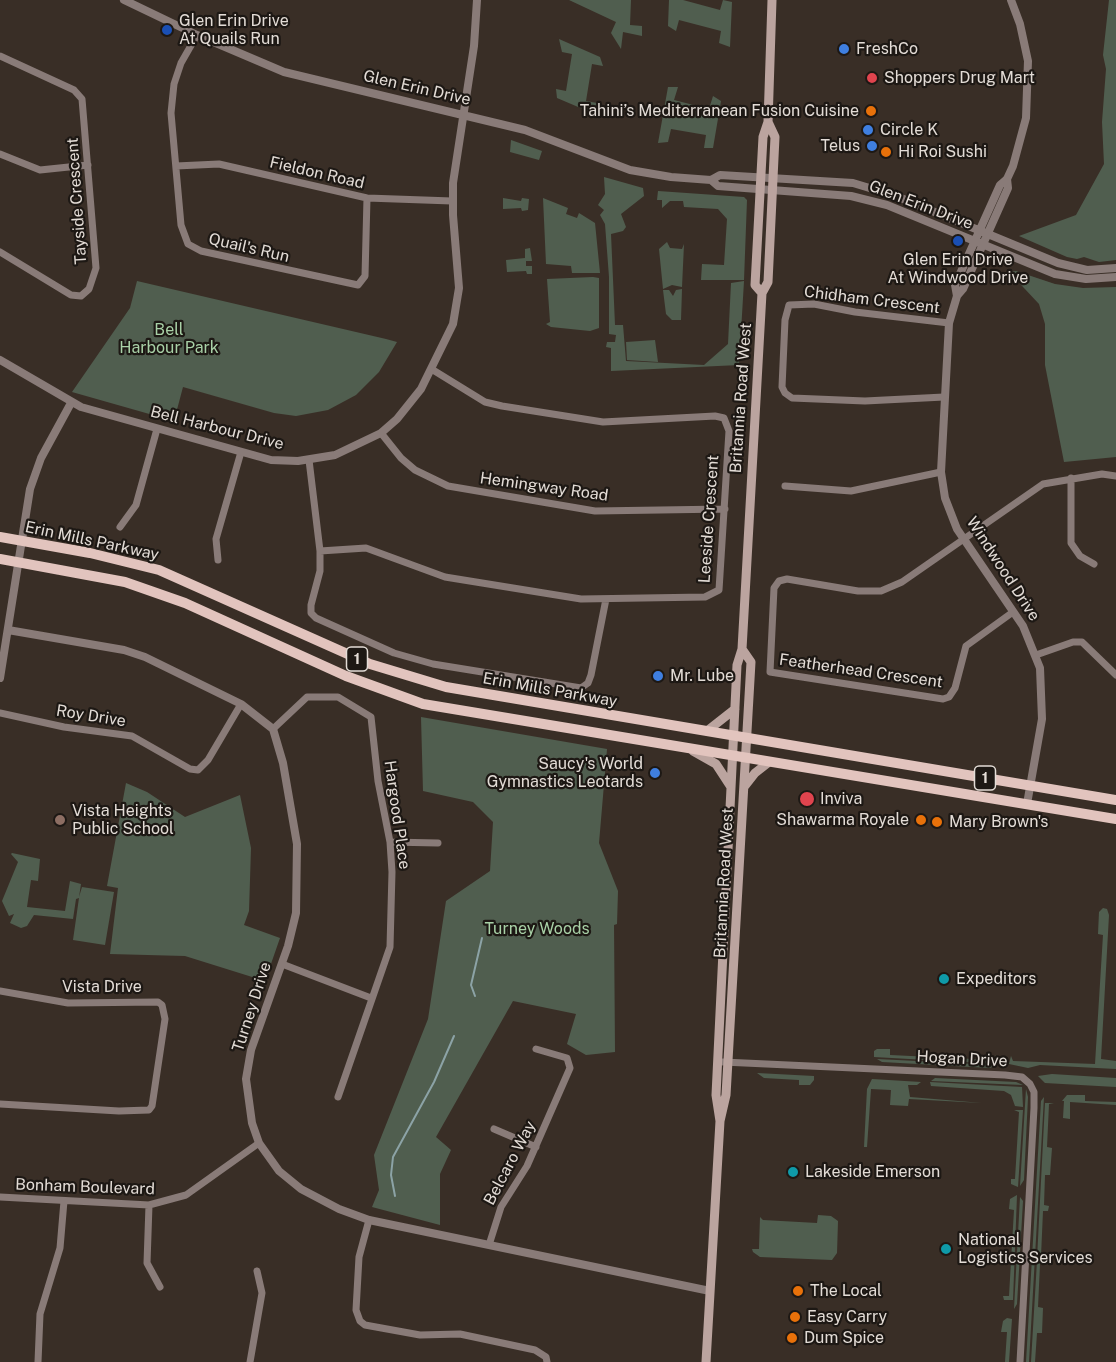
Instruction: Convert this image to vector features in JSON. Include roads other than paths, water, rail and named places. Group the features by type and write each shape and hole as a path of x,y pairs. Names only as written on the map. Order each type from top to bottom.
{"main road":[{"name":"Britannia Road West","path":"762,293 755,285 763,136 768,122 772,0"},
{"name":"Britannia Road West","path":"720,1121 716,1095 717,1061 737,665 742,649 762,293 768,282 775,137 768,122"},
{"name":"Erin Mills Parkway","path":"0,537 90,553 159,570 398,675 447,687 1116,800"},
{"name":"Erin Mills Parkway","path":"0,559 125,582 185,603 346,676 423,704 1116,819"},
{"name":"Britannia Road West","path":"706,1362 720,1121 726,1095 751,662 742,649"},
{"path":"707,731 735,709"},
{"path":"689,748 716,764 731,787"},
{"path":"744,787 754,773 769,762"}],"street":[{"name":"Glen Erin Drive","path":"124,0 196,35 284,72 525,130 630,170 671,177 711,180 720,175 836,182 867,187 1068,266 1087,270 1116,268"},
{"name":"Bell Harbour Drive","path":"0,360 71,403 157,429 271,459 309,460 350,450 381,433 410,406 433,370 447,341 457,305 459,288 452,201 462,114 474,46 477,0"},
{"name":"Windwood Drive","path":"1011,0 1025,42 1029,81 1023,136 1007,179 1000,185 979,244 955,285 957,296 949,324 941,472 949,510 964,539 1013,612 1036,655 1043,696 1027,804"},
{"name":"Quail's Run","path":"196,35 174,84 171,112 184,237 193,248 352,285 363,282 367,198"},
{"name":"Tayside Crescent","path":"0,56 79,94 83,103 96,268 92,284 85,293 71,295 0,252"},
{"path":"0,154 40,170 88,165"},
{"name":"Fieldon Road","path":"176,166 219,164 367,198 452,201"},
{"name":"Glen Erin Drive","path":"711,180 718,186 828,193 877,202 1055,274 1086,279 1116,277"},
{"name":"Chidham Crescent","path":"944,397 865,401 792,398 784,393 782,387 785,320 789,305 814,304 855,312 949,324"},
{"name":"Leeside Crescent","path":"320,551 366,548 445,577 581,599 713,595 719,590 729,431 724,418 715,416 603,422 535,412 485,402 433,370"},
{"path":"0,678 4,629 34,473 71,403"},
{"path":"120,527 136,505 157,429"},
{"name":"Hemingway Road","path":"381,433 401,458 415,470 448,486 595,511 725,509"},
{"path":"218,560 216,539 241,452"},
{"path":"309,460 320,551 320,571 311,605 311,613 316,618 394,653 460,669 581,688 588,683 591,675 606,599"},
{"path":"785,486 851,491 941,472"},
{"path":"964,539 1043,484 1102,474 1116,476"},
{"path":"1071,478 1071,543 1080,556 1094,564"},
{"name":"Featherhead Crescent","path":"964,539 902,582 881,591 858,591 787,579 779,581 774,588 770,672 943,699 949,697 955,688 966,646 1013,612"},
{"path":"4,629 124,650 241,704 273,729"},
{"path":"1036,655 1073,642 1082,642 1116,675"},
{"name":"Hargood Place","path":"273,729 307,697 338,697 371,717 378,782 390,842 392,872 390,947 338,1097"},
{"name":"Roy Drive","path":"0,713 64,727 132,736 190,769 198,770 208,760 241,704"},
{"name":"Turney Drive","path":"273,729 283,763 297,844 297,913 251,1050 246,1079 250,1113 260,1143 279,1171 301,1189 369,1220 710,1290"},
{"path":"390,842 438,843"},
{"path":"282,963 371,998"},
{"name":"Vista Drive","path":"0,991 68,1003 158,1002 162,1005 165,1019 150,1110 119,1111 0,1104"},
{"name":"Belcaro Way","path":"489,1245 501,1207 527,1166 568,1076 570,1062 562,1056 536,1050"},
{"name":"Hogan Drive","path":"717,1061 1005,1075 1022,1077 1030,1084 1034,1092 1034,1108 1020,1362"},
{"path":"494,1129 536,1147"},
{"name":"Bonham Boulevard","path":"0,1197 148,1205 186,1195 260,1143"},
{"path":"38,1362 40,1314 60,1248 64,1201"},
{"path":"148,1205 147,1263 160,1287"},
{"path":"369,1220 358,1257 356,1310 360,1321 420,1335 460,1334 535,1350 546,1357 547,1362"},
{"path":"250,1362 262,1293 257,1271"}],"waterway":[{"path":"475,996 471,985 482,938"},
{"path":"395,1196 391,1175 393,1157 434,1082 454,1036"}],"place":[{"name":"Glen Erin Drive At Quails Run","path":"167,30"},
{"name":"FreshCo","path":"844,49"},
{"name":"Shoppers Drug Mart","path":"872,78"},
{"name":"Tahini’s Mediterranean Fusion Cuisine","path":"871,111"},
{"name":"Circle K","path":"868,130"},
{"name":"Telus","path":"872,146"},
{"name":"Hi Roi Sushi","path":"886,152"},
{"name":"Glen Erin Drive At Windwood Drive","path":"958,241"},
{"name":"Mr. Lube","path":"658,676"},
{"name":"Saucy's World Gymnastics Leotards","path":"655,773"},
{"name":"Inviva","path":"807,799"},
{"name":"Vista Heights Public School","path":"60,820"},
{"name":"Shawarma Royale","path":"921,820"},
{"name":"Mary Brown's","path":"937,822"},
{"name":"Expeditors","path":"944,979"},
{"name":"Lakeside Emerson","path":"793,1172"},
{"name":"National Logistics Services","path":"946,1249"},
{"name":"The Local","path":"798,1291"},
{"name":"Easy Carry","path":"795,1317"},
{"name":"Dum Spice","path":"792,1338"}],"park label":[{"name":"Bell Harbour Park","path":"169,339"},
{"name":"Turney Woods","path":"537,929"}]}
